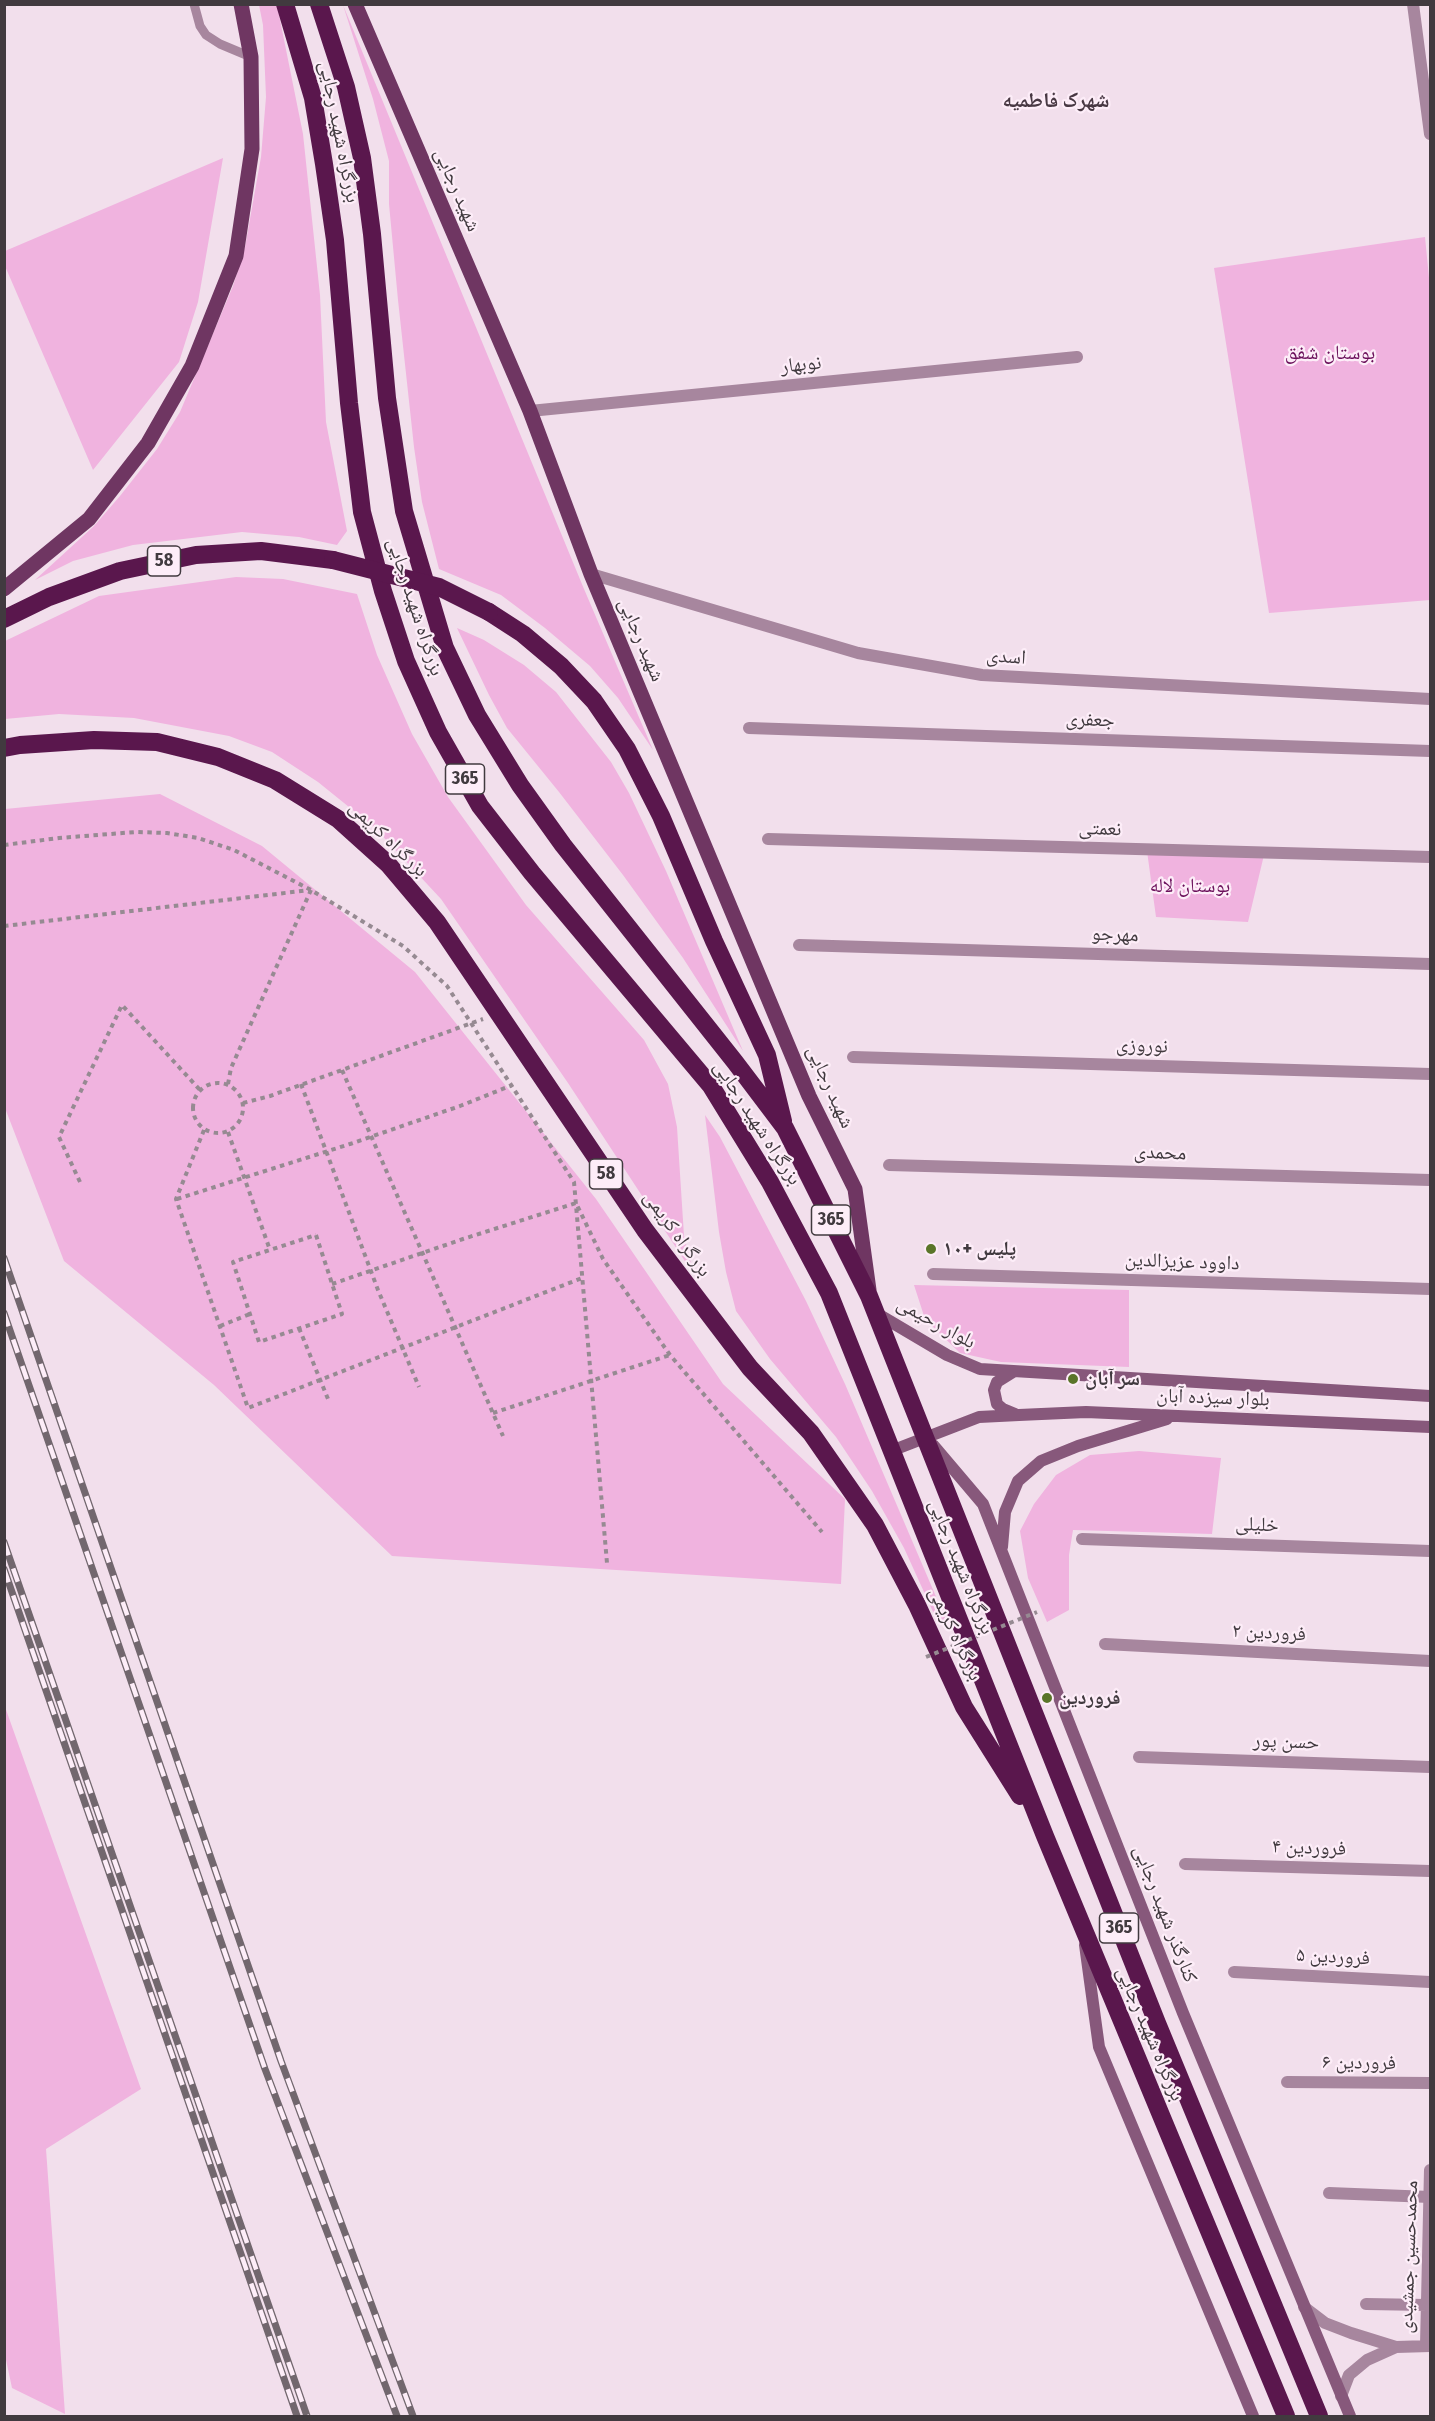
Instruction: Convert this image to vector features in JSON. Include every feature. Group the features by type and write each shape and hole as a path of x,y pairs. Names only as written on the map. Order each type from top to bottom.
{"highway":[{"name":"بزرگراه شهید رجایی","path":"285,4 313,98 324,164 335,240 349,403 362,512 383,591 406,661 438,732 480,806 532,873 711,1086 770,1182 829,1293 1045,1836 1286,2416"},
{"name":"بزرگراه شهید رجایی","path":"319,4 346,87 362,158 372,234 387,398 404,511 445,648 477,715 520,785 563,845 785,1128 869,1296 1152,2012 1319,2416"},
{"name":"58","path":"4,619 48,597 120,571 196,555 261,551 333,560 439,587 489,612 523,634 561,666 594,701 627,749 661,816 714,941 767,1055 785,1128"},
{"name":"بزرگراه کریمی","path":"4,748 94,740 157,742 218,757 275,780 338,819 388,864 436,922 645,1230 750,1368 811,1433 875,1525 964,1707 1045,1836"}],"main road":[{"path":"4,589 89,519 148,444 192,366 236,256 252,149 251,57 241,4"},
{"name":"شهید رجایی","path":"355,4 530,411 591,574 809,1096 855,1189 869,1296"}],"street":[{"path":"1413,4 1426,61 1431,134"},
{"name":"نوبهار","path":"530,411 1077,357"},
{"name":"اسدی","path":"591,574 858,653 982,675 1431,699"},
{"name":"جعفری","path":"748,728 1431,751"},
{"name":"نعمتی","path":"768,839 1431,857"},
{"name":"مهرجو","path":"799,945 1431,964"},
{"name":"نوروزی","path":"853,1058 1431,1074"},
{"name":"محمدی","path":"889,1165 1431,1180"},
{"name":"داوود عزیزالدین","path":"933,1275 1431,1289"},
{"name":"بلوار رحیمی","path":"876,1313 946,1355 980,1369 1013,1372"},
{"path":"1013,1372 997,1382 994,1390 997,1404 1019,1415"},
{"name":"بلوار سیزده آبان","path":"1013,1372 1431,1396"},
{"name":"بلوار سیزده آبان","path":"926,1437 979,1417 1086,1412 1431,1427"},
{"path":"1001,1551 1005,1512 1018,1481 1041,1461 1078,1446 1176,1416"},
{"path":"891,1451 926,1437"},
{"name":"کنارگذر شهید رجایی","path":"926,1437 983,1504 1183,2013 1350,2416"},
{"name":"خلیلی","path":"1082,1539 1431,1551"},
{"name":"فروردین ۲","path":"1105,1644 1431,1661"},
{"name":"حسن پور","path":"1139,1756 1431,1767"},
{"name":"فروردین ۴","path":"1185,1864 1431,1871"},
{"path":"1083,1929 1099,2047 1253,2416"},
{"name":"فروردین ۵","path":"1234,1972 1431,1982"},
{"name":"فروردین ۶","path":"1287,2082 1431,2083"},
{"name":"محمدحسین جمشیدی","path":"1428,2345 1431,2170"},
{"path":"1329,2193 1430,2197"},
{"path":"1366,2304 1427,2305"},
{"path":"1304,2307 1325,2323 1396,2347"},
{"path":"1341,2396 1349,2375 1367,2360 1396,2347 1428,2345"}],"lane":[{"path":"194,4 200,26 206,35 220,44 251,57"}],"path":[{"path":"4,845 102,834 167,833 198,838 234,850 311,890 403,946 447,986 574,1182 607,1563"},
{"path":"4,926 311,890"},
{"path":"228,1084 231,1068 311,890"},
{"path":"80,1182 59,1137 122,1005 200,1090"},
{"path":"243,1104 497,1014"},
{"path":"342,1070 503,1436"},
{"path":"211,1083 228,1084 240,1095 243,1104 240,1120 228,1132 212,1133 204,1130 194,1117 193,1100 200,1090 211,1083"},
{"path":"301,1084 371,1271 419,1387"},
{"path":"176,1199 370,1137 510,1086"},
{"path":"204,1130 176,1199 248,1408 582,1278"},
{"path":"228,1132 270,1250"},
{"path":"332,1284 576,1203"},
{"path":"576,1203 603,1259 670,1355 822,1532"},
{"path":"316,1235 342,1314 259,1342 233,1262 270,1250 316,1235"},
{"path":"220,1326 250,1313"},
{"path":"299,1329 328,1400"},
{"path":"493,1413 670,1355"},
{"path":"926,1657 1037,1612"}],"green space":[{"path":"259,5 277,5 303,134 320,295 326,422 347,531 337,545 299,537 242,532 133,545 73,561 35,580 94,526 157,449 180,412 233,286 245,247 261,157 266,97 263,25"},
{"path":"343,5 584,589 653,750 618,698 590,666 501,595 439,569 422,502 414,447 389,204 389,161 373,99"},
{"path":"223,158 198,302 179,362 93,470 5,266 5,251"},
{"name":"بوستان شفق","path":"1425,237 1430,288 1430,600 1269,613 1214,268"},
{"path":"236,577 283,579 357,594 377,655 412,734 448,797 526,905 644,1040 668,1084 677,1127 684,1236 694,1275 568,1083 441,899 375,828 318,782 272,752 229,736 134,718 59,714 5,719 5,641 99,596"},
{"path":"457,628 484,640 524,665 556,692 611,762 629,793 666,871 743,1051 683,958 623,875 507,728"},
{"path":"160,794 262,846 415,972 596,1199 723,1384 845,1499 841,1584 392,1556 214,1385 64,1261 5,1108 5,809"},
{"name":"بوستان لاله","path":"1147,851 1264,855 1248,922 1156,917"},
{"path":"705,1115 720,1137 806,1301 845,1384 946,1620 939,1625 904,1548 872,1491 836,1437 770,1359 736,1311 719,1232"},
{"path":"914,1285 1129,1290 1129,1367 1001,1362 960,1353 925,1319"},
{"path":"1139,1451 1221,1458 1212,1534 1073,1530 1069,1555 1069,1610 1047,1622 1028,1578 1020,1531 1034,1504 1056,1475 1090,1455"},
{"path":"4,1704 141,2089 46,2149 65,2414 12,2388 5,2355"}],"railway":[{"path":"4,1258 281,2061 413,2416"},
{"path":"4,1313 265,2069 397,2416"},
{"path":"4,1542 307,2416"},
{"path":"4,1569 297,2416"}],"place":[{"name":"پلیس +۱۰","path":"931,1249"},
{"name":"سر آبان","path":"1073,1379"},
{"name":"فروردین","path":"1047,1698"}],"district":[{"name":"شهرک فاطمیه","path":"1056,101"}]}
